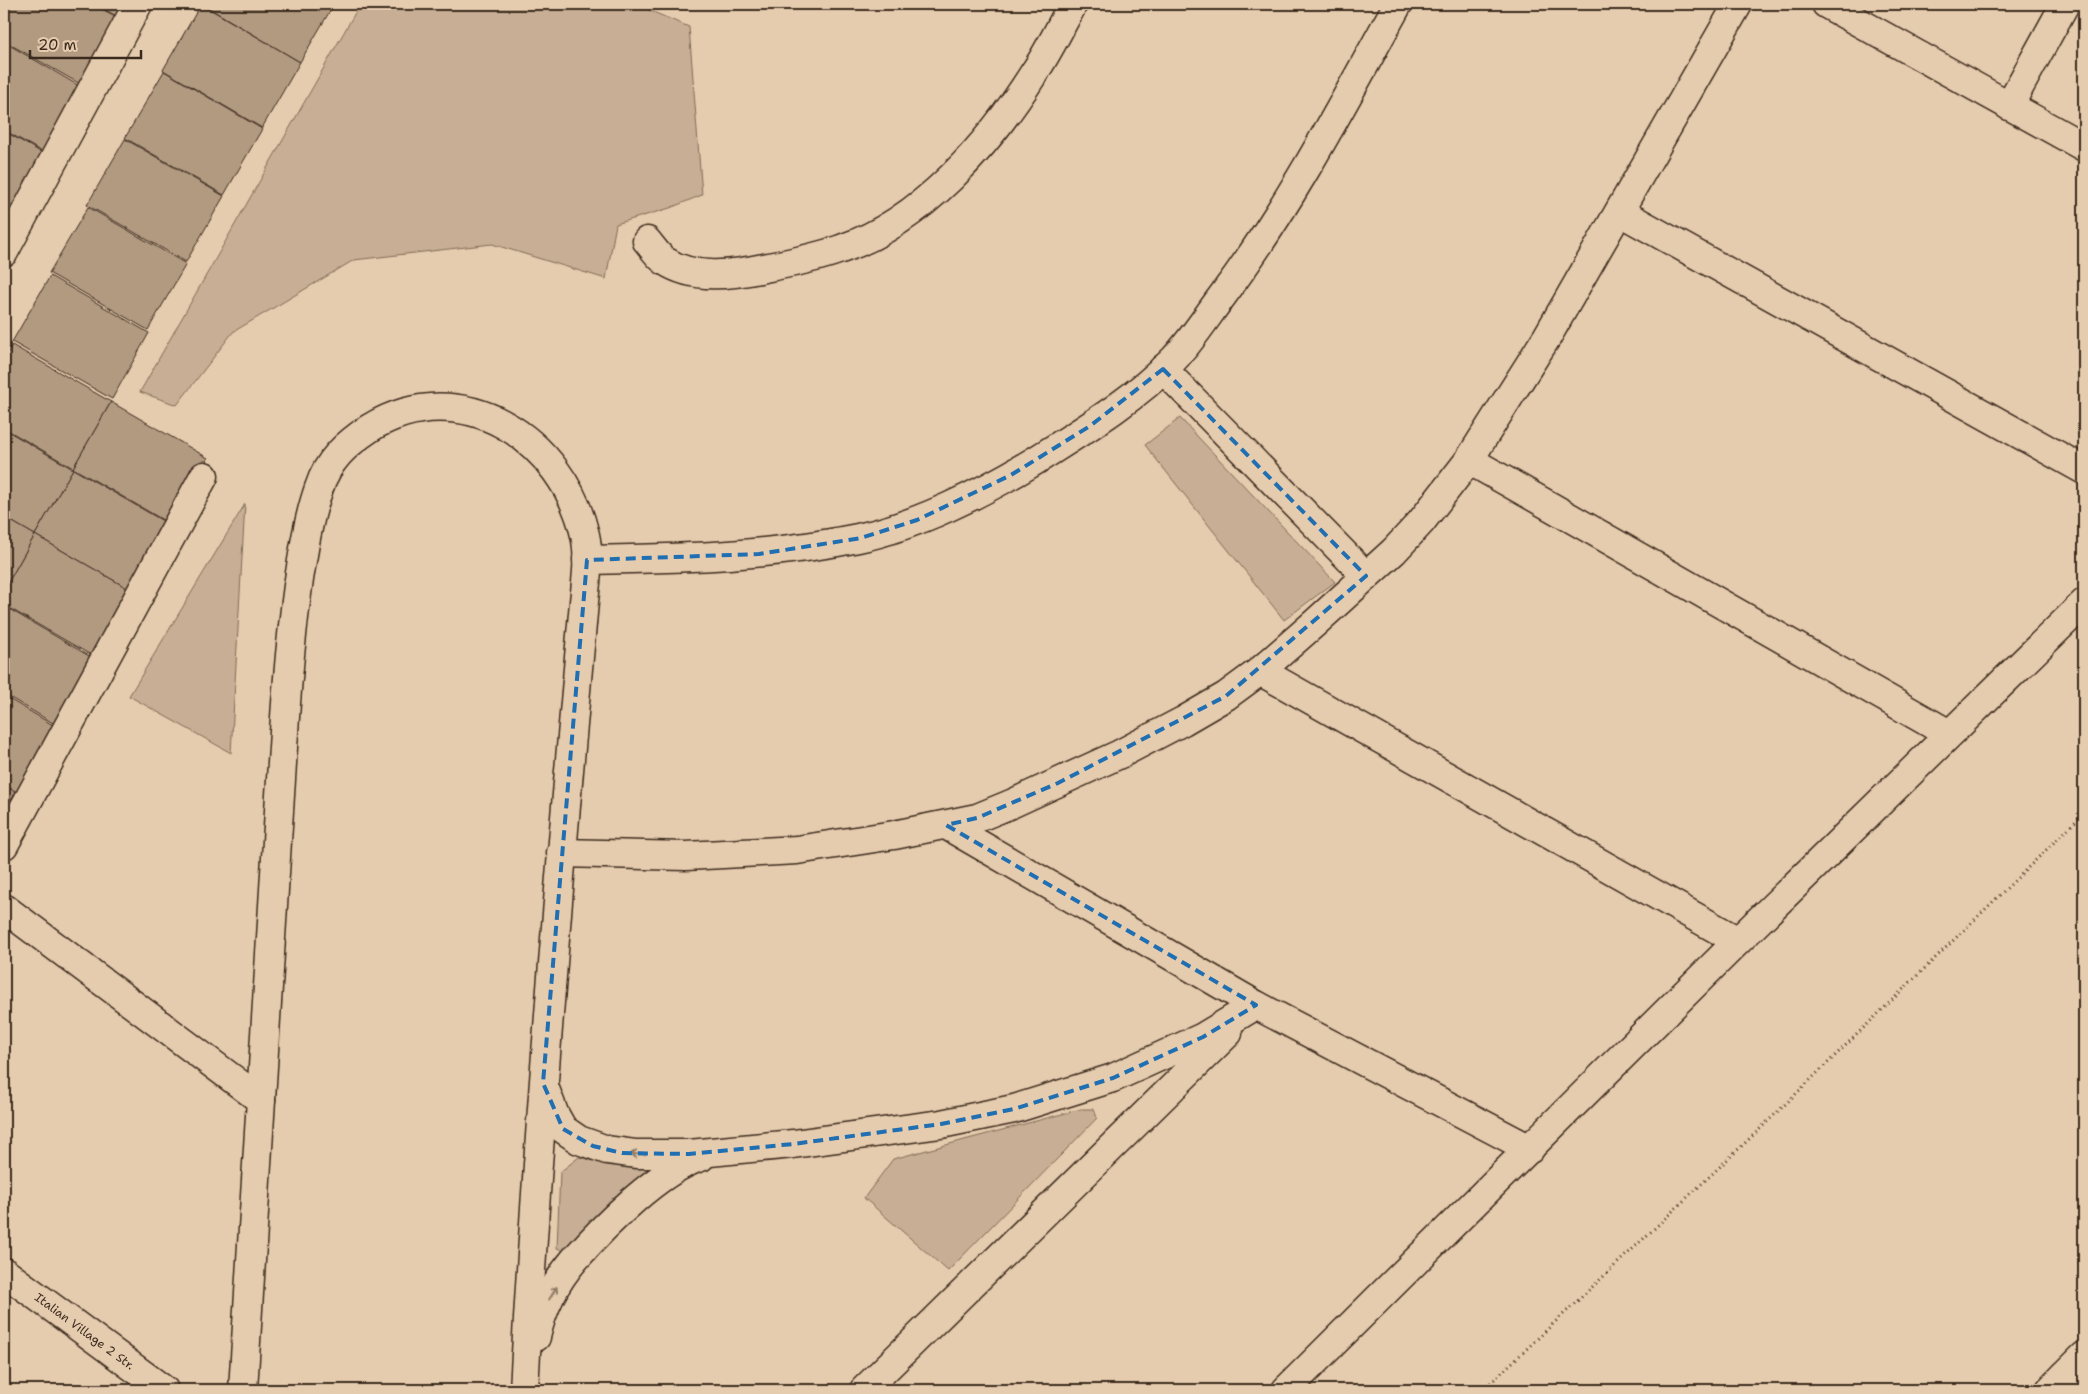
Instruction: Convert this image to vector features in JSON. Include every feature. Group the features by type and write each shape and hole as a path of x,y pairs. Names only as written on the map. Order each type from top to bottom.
{"street":[{"path":"6,242 138,4"},
{"path":"647,241 663,260 684,271 714,275 747,271 834,251 887,227 928,200 989,136 1035,73 1073,4"},
{"path":"587,560 719,557 759,554 860,538 917,520 1012,475 1090,426 1140,391 1176,357 1204,321 1282,210 1398,4"},
{"path":"561,853 686,856 742,854 805,848 946,825 977,818 1012,804 1120,754 1226,696 1260,671 1366,576 1421,522 1469,460 1547,337 1738,4"},
{"path":"1826,4 2084,147"},
{"path":"2008,106 2065,4"},
{"path":"1620,212 2084,470"},
{"path":"1163,369 1366,576"},
{"path":"243,1390 289,646 312,515 323,476 339,451 352,439 380,422 400,414 417,410 453,407 483,414 524,438 558,476 581,521 586,541 587,560 561,853 532,1225 526,1390"},
{"path":"1469,460 1949,734"},
{"path":"4,845 204,476"},
{"path":"1286,1390 1738,941 2084,603"},
{"path":"1260,671 1738,941"},
{"path":"946,825 1256,1005 1530,1149"},
{"path":"4,908 261,1100"},
{"path":"543,1083 554,1113 563,1129 571,1136 593,1146 622,1153 636,1154 722,1152 941,1124 1014,1109 1113,1078 1203,1037 1256,1005"},
{"path":"864,1390 1256,1005"},
{"path":"526,1390 539,1322 548,1300 574,1260 624,1210 670,1171 688,1161 722,1152"},
{"name":"Italian Village 2 Str.","path":"4,1272 164,1390"},
{"path":"2066,1385 2084,1356"}],"path":[{"path":"1483,1390 1770,1119 2084,813"}],"highlighted area":[{"path":"1163,369 1366,576 1226,696 1058,783 977,818 946,825 1256,1005 1203,1037 1113,1078 1014,1109 941,1124 793,1144 689,1154 622,1153 593,1146 563,1129 543,1083 587,560 759,554 861,538 917,520 1011,475 1090,426"}],"shaded area":[{"path":"360,4 640,4 646,9 689,27 702,195 670,208 616,224 606,279 492,244 354,260 233,332 177,405 140,392"},
{"path":"1180,418 1335,582 1284,620 1145,445"},
{"path":"245,504 231,753 129,696"},
{"path":"1081,1109 1094,1109 1097,1118 948,1271 864,1198 893,1159"},
{"path":"579,1157 648,1169 564,1251 557,1248 560,1172"}],"building":[{"path":"4,4 93,4 120,19 82,85 4,41"},
{"path":"95,4 128,4 120,18"},
{"path":"201,4 300,62 262,128 163,70"},
{"path":"202,4 334,4 300,62"},
{"path":"4,42 81,87 44,153 4,130"},
{"path":"164,71 262,129 224,195 125,138"},
{"path":"4,131 44,154 6,220 4,219"},
{"path":"125,139 224,196 186,262 87,205"},
{"path":"88,207 186,264 148,330 49,273"},
{"path":"50,276 149,333 112,399 12,342"},
{"path":"12,345 111,402 73,468 4,428 4,359"},
{"path":"111,402 208,458 170,524 73,468"},
{"path":"4,429 73,469 35,535 4,517"},
{"path":"73,469 170,525 132,591 35,535"},
{"path":"4,517 35,535 4,590"},
{"path":"35,535 134,592 96,658 4,605 4,590"},
{"path":"4,606 96,660 58,726 4,694"},
{"path":"4,696 58,728 20,794 4,784"},
{"path":"4,785 20,795 4,823"}]}
